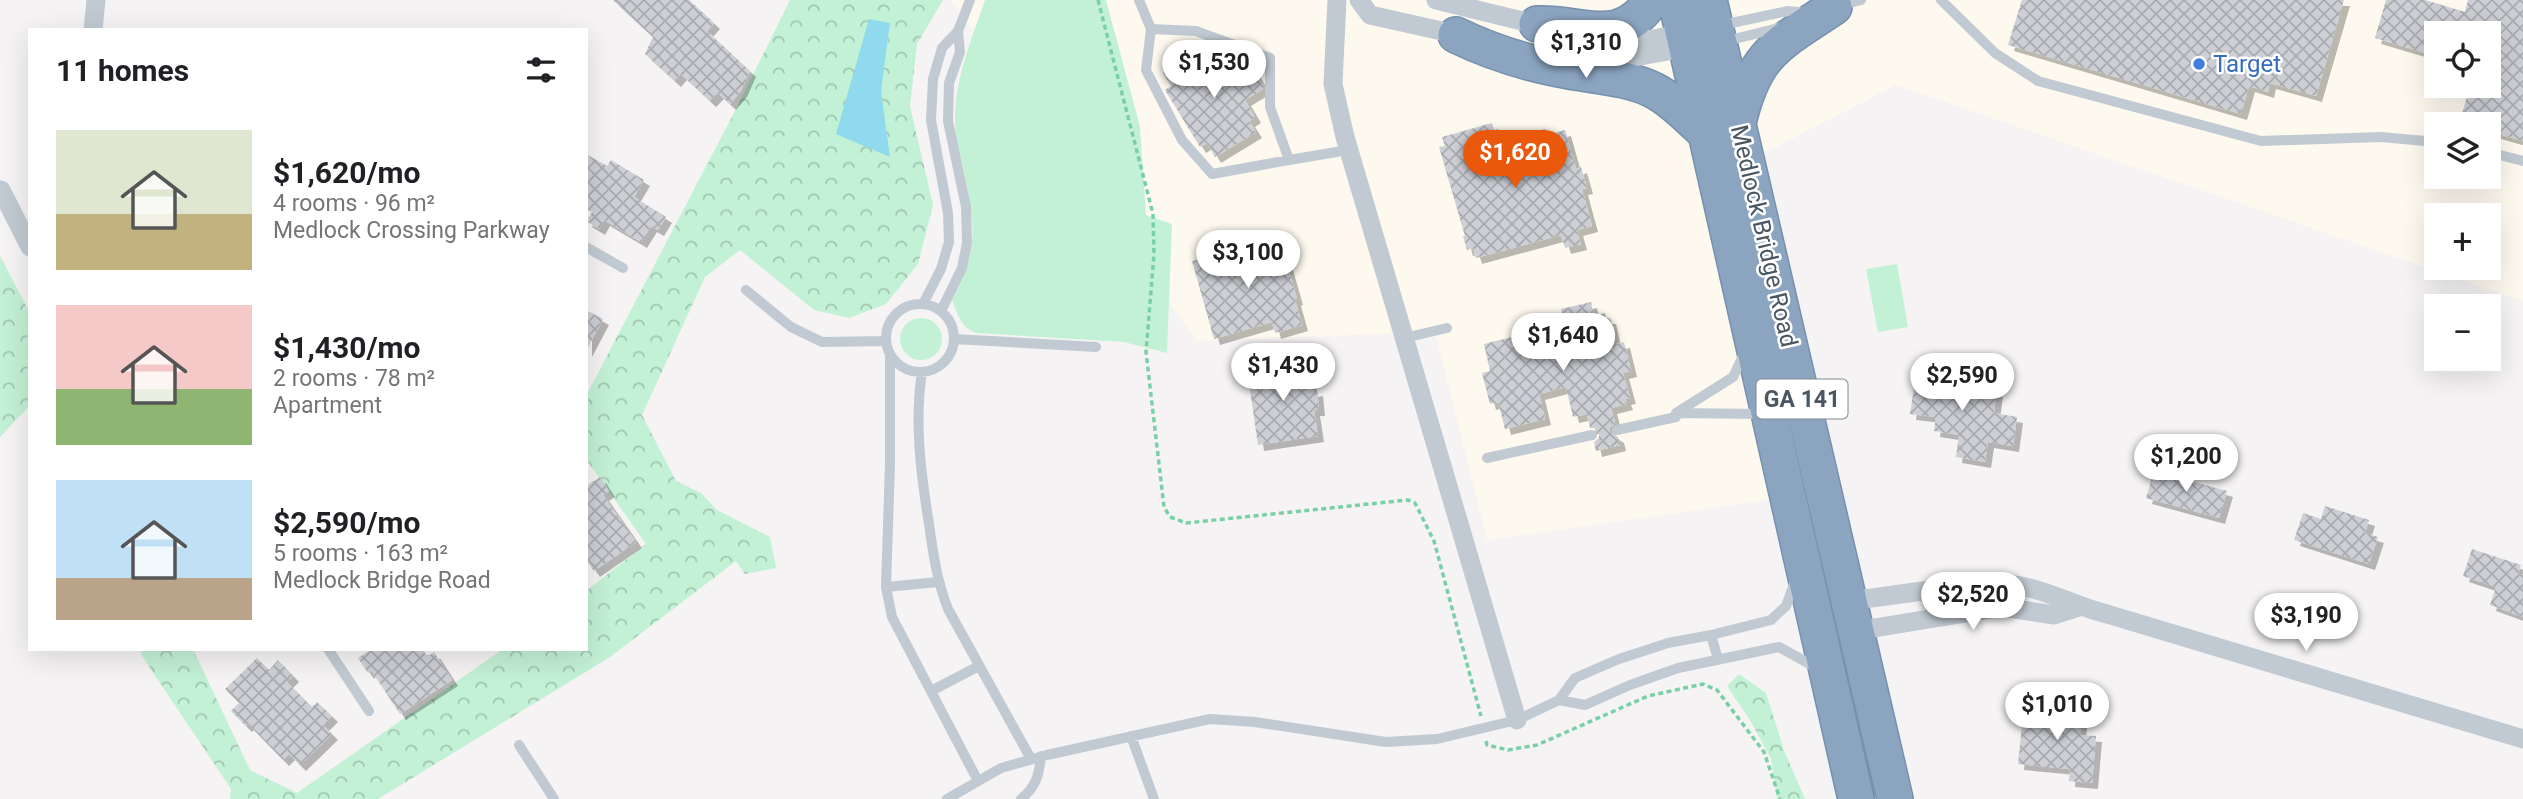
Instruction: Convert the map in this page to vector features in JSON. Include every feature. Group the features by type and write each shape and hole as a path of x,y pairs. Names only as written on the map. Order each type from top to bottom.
{"highway":[{"path":"1537,24 1557,23 1589,31 1613,30 1644,11 1652,0"},
{"name":"Medlock Bridge Road","path":"1676,0 1702,30 1721,129 1750,335 1856,799"},
{"path":"1456,35 1489,51 1558,69 1624,80 1654,90 1721,129 1745,94 1754,72 1783,41 1826,5"},
{"name":"Medlock Bridge Road","path":"1721,129 1853,616 1895,799"}],"street":[{"path":"93,28 96,0"},
{"path":"1337,0 1333,85 1348,150 1517,720"},
{"path":"1359,0 1370,15 1456,35 1588,60 1619,60 1702,30"},
{"path":"1436,0 1537,24 1580,38 1597,40 1653,39 1702,30"},
{"path":"1,190 28,243"},
{"path":"1853,616 1960,586 2008,584 2057,596 2079,607 2523,739"},
{"path":"1853,616 2002,607 2054,615 2079,607"}],"lane":[{"path":"923,304 941,269 949,242 948,213 931,120 933,79 942,48 958,31 970,0"},
{"path":"1139,0 1151,29 1146,70 1182,141 1212,174 1348,150"},
{"path":"1941,0 1995,53 2038,81 2261,141 2381,137 2424,141"},
{"path":"1702,30 1793,25 1826,5"},
{"path":"1702,30 1826,5"},
{"path":"1151,29 1196,31 1270,58 1270,107 1289,160"},
{"path":"941,311 962,268 967,243 966,207 948,121 949,83 960,52 958,31"},
{"path":"2501,155 2523,161"},
{"path":"588,248 623,268"},
{"path":"746,290 791,327 822,342 886,341"},
{"path":"890,356 904,369 922,372 942,365 950,354 954,338 953,328 941,311 923,304 909,305 897,312 889,322 886,341 890,356 891,451 886,587 892,617 978,781"},
{"path":"1404,338 1447,328"},
{"path":"1750,335 1744,356 1733,377 1675,413 1768,414"},
{"path":"954,338 1096,347"},
{"path":"922,372 918,397 920,467 938,582 948,609 979,666 1036,758 1039,775 1032,790 1021,799"},
{"path":"1616,430 1676,417"},
{"path":"1487,458 1592,435"},
{"path":"955,797 1001,768 1210,719 1255,722 1386,742 1437,739 1517,720 1559,701 1575,678 1619,659 1668,643 1770,620 1786,606 1802,562"},
{"path":"886,587 938,582"},
{"path":"1711,635 1718,659"},
{"path":"1559,701 1585,705 1678,668 1779,647 1828,674"},
{"path":"329,651 369,711"},
{"path":"931,691 979,666"},
{"path":"1131,736 1154,799"},
{"path":"519,745 554,799"}],"path":[{"path":"1098,0 1153,214 1154,254 1146,352 1164,507 1170,517 1186,523 1408,500 1415,503 1434,541 1487,745 1508,750 1537,745 1648,696 1703,684 1717,690 1764,752 1780,799"}],"shaded area":[{"path":"951,0 2523,0 2523,301 2462,280 2501,280 2501,203 2424,203 2424,267 1896,85 1739,166 1826,492 1487,540 1435,332 1197,341"}],"green space":[{"path":"790,0 943,0 917,44 910,106 933,205 918,264 886,304 849,318 814,310 740,250 705,277 642,415 676,481 701,493 717,510 770,537 776,568 745,574 736,561 610,657 378,799 230,799 231,789 141,651 194,651 250,770 297,793 500,651 588,651 588,589 646,544 588,462 588,392"},
{"path":"985,0 1106,0 1140,127 1146,215 1172,224 1167,353 1124,342 976,333 963,324 958,315 952,300 968,264 973,234 970,204 956,135 955,108 964,61"},
{"path":"0,256 28,309 28,407 0,437"},
{"path":"1897,264 1908,327 1878,332 1866,269"},
{"path":"921,318 936,324 942,339 936,354 921,360 906,354 900,339 906,324"},
{"path":"1739,674 1766,693 1785,753 1805,799 1777,799 1771,759 1750,720 1727,686"}],"water":[{"path":"869,19 890,23 881,91 890,157 836,134"}],"building":[{"path":"613,0 689,0 714,23 707,31 750,71 741,91 730,104 718,93 710,101 681,74 675,81 645,54 653,37"},
{"name":"Target","path":"2022,0 2344,0 2316,96 2270,83 2268,92 2249,86 2241,114 2008,45"},
{"path":"2386,0 2425,0 2465,12 2468,0 2523,0 2523,141 2501,135 2501,112 2462,112 2467,98 2501,98 2501,21 2424,21 2424,52 2375,38"},
{"path":"1204,48 1213,63 1219,59 1228,73 1248,61 1263,85 1263,89 1245,100 1255,117 1249,121 1256,132 1215,157 1207,143 1200,147 1165,90 1171,86 1163,73"},
{"path":"1492,123 1499,149 1533,139 1531,133 1545,129 1547,135 1565,130 1576,169 1581,167 1587,188 1582,189 1592,226 1577,230 1581,244 1565,248 1561,235 1476,258 1473,248 1467,250 1439,147 1445,146 1442,137"},
{"path":"588,155 607,166 611,160 644,180 634,197 666,217 658,230 651,226 641,242 604,220 599,229 588,222 592,212 588,210"},
{"path":"1278,240 1297,299 1295,300 1302,325 1275,333 1272,322 1214,339 1192,261"},
{"path":"1591,302 1594,316 1605,313 1606,318 1610,318 1616,344 1624,342 1631,371 1623,373 1630,398 1625,399 1627,404 1611,408 1615,423 1610,427 1610,432 1618,437 1620,445 1596,451 1594,442 1599,438 1599,433 1595,428 1590,428 1587,414 1573,417 1566,387 1539,394 1545,419 1505,429 1498,402 1490,404 1482,373 1490,371 1484,344 1524,334 1530,358 1558,353 1551,326 1564,323 1561,309"},
{"path":"588,311 603,319 588,347"},
{"path":"1307,361 1312,391 1317,390 1319,410 1314,410 1318,436 1258,445 1247,369"},
{"path":"1917,368 1979,382 1978,388 1997,391 1994,413 2017,417 2013,446 1988,442 1985,462 1956,457 1959,435 1934,431 1936,417 1910,414"},
{"path":"2154,471 2227,491 2219,518 2146,498"},
{"path":"600,477 609,491 603,495 636,542 594,571 588,563 588,485"},
{"path":"2325,506 2369,520 2365,533 2378,537 2369,564 2294,540 2303,513 2321,519"},
{"path":"2472,549 2521,565 2518,573 2523,575 2523,617 2490,605 2496,587 2463,576"},
{"path":"369,651 424,651 427,657 434,652 452,680 400,714 371,670 368,673 358,658"},
{"path":"257,658 269,670 278,660 293,676 287,682 312,707 317,702 332,716 323,725 332,734 300,765 289,754 283,760 248,724 246,726 231,711 239,703 225,689"},
{"path":"2024,706 2082,711 2080,735 2096,736 2092,783 2069,781 2070,769 2018,764"}],"place":[{"name":"Target","path":"2199,64"}]}
